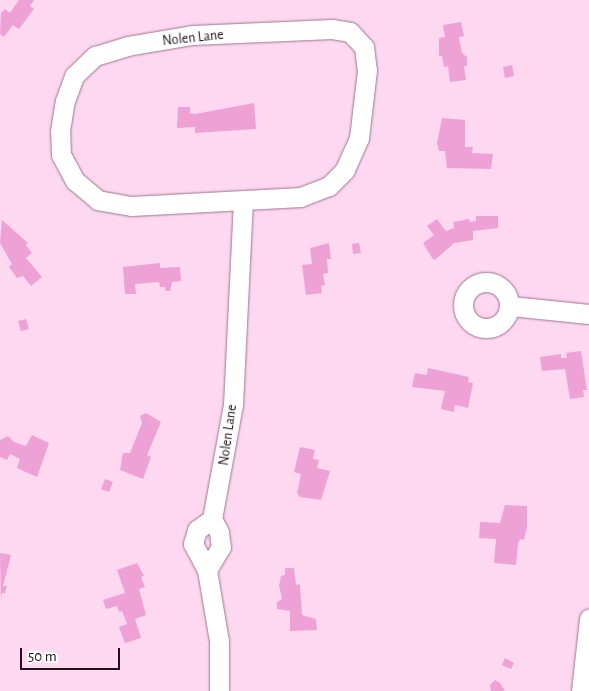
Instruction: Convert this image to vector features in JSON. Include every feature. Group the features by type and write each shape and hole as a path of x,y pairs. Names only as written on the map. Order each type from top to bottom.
{"street":[{"name":"Nolen Lane","path":"332,29 350,32 364,47 367,70 359,138 345,170 329,186 301,197 243,201 131,206 98,200 76,181 61,155 60,131 74,76 95,56 127,46 192,35 332,29"},
{"name":"Nolen Lane","path":"207,570 221,547 212,519 234,405 243,201"},
{"path":"511,306 589,314"},
{"path":"212,519 203,523 194,537 194,550 207,570 219,641 220,691"},
{"path":"581,691 589,618"}],"building":[{"path":"19,0 34,0 30,6 34,9 19,29 13,25 4,37 0,34 1,13 5,9 10,13"},
{"path":"461,22 464,36 459,37 462,53 467,57 467,66 464,66 466,80 450,82 448,66 444,67 442,56 439,56 439,38 445,37 443,25"},
{"path":"512,65 514,76 505,78 503,67"},
{"path":"254,103 256,129 195,133 195,127 177,128 178,107 190,107 190,113 195,114"},
{"path":"442,118 465,120 465,147 473,147 472,153 493,154 491,169 447,168 445,151 439,151 437,143"},
{"path":"476,216 498,216 498,228 473,231 473,240 454,243 435,260 432,258 423,243 434,235 427,226 437,219 446,231 454,228 453,222 469,219 470,222 476,221"},
{"path":"2,220 28,243 26,245 32,253 26,258 42,277 31,286 23,276 17,278 9,267 12,264 0,243"},
{"path":"329,243 331,259 327,259 328,273 323,274 325,285 321,286 322,293 306,295 302,265 312,264 310,248"},
{"path":"359,243 361,253 353,254 352,244"},
{"path":"160,263 160,268 180,267 181,281 172,282 170,291 166,291 165,287 160,287 159,282 135,284 136,294 125,294 123,267"},
{"path":"26,319 29,329 21,331 18,321"},
{"path":"581,351 587,390 583,390 584,397 570,399 565,369 542,371 540,357 561,354 561,358 567,358 566,353"},
{"path":"428,368 469,377 468,382 473,383 468,408 455,405 454,412 441,409 445,391 412,387 415,373 427,375"},
{"path":"146,413 161,422 147,455 151,457 143,479 120,470 123,453 130,453 142,423 140,416"},
{"path":"32,435 49,443 37,477 17,468 20,459 10,454 7,460 0,457 0,440 8,436 14,442 26,446"},
{"path":"300,447 315,450 313,459 319,460 317,468 330,471 321,500 300,497 297,493 301,474 294,472"},
{"path":"105,479 113,482 109,492 101,489"},
{"path":"505,505 527,506 527,526 524,540 520,539 518,544 516,565 494,563 496,539 479,538 480,522 500,523"},
{"path":"0,553 11,555 3,586 7,586 5,593 2,593 1,599"},
{"path":"137,563 144,576 141,577 145,587 139,589 146,615 135,619 141,638 125,643 119,627 127,624 122,611 119,612 117,606 106,609 103,600 125,593 117,570"},
{"path":"285,568 294,568 296,585 300,584 302,615 316,619 317,630 290,631 290,611 277,609 277,602 282,599 279,585 281,576 285,575"},
{"path":"505,658 514,663 511,669 502,665"},
{"path":"495,680 500,683 505,691 491,691 490,685"}]}
